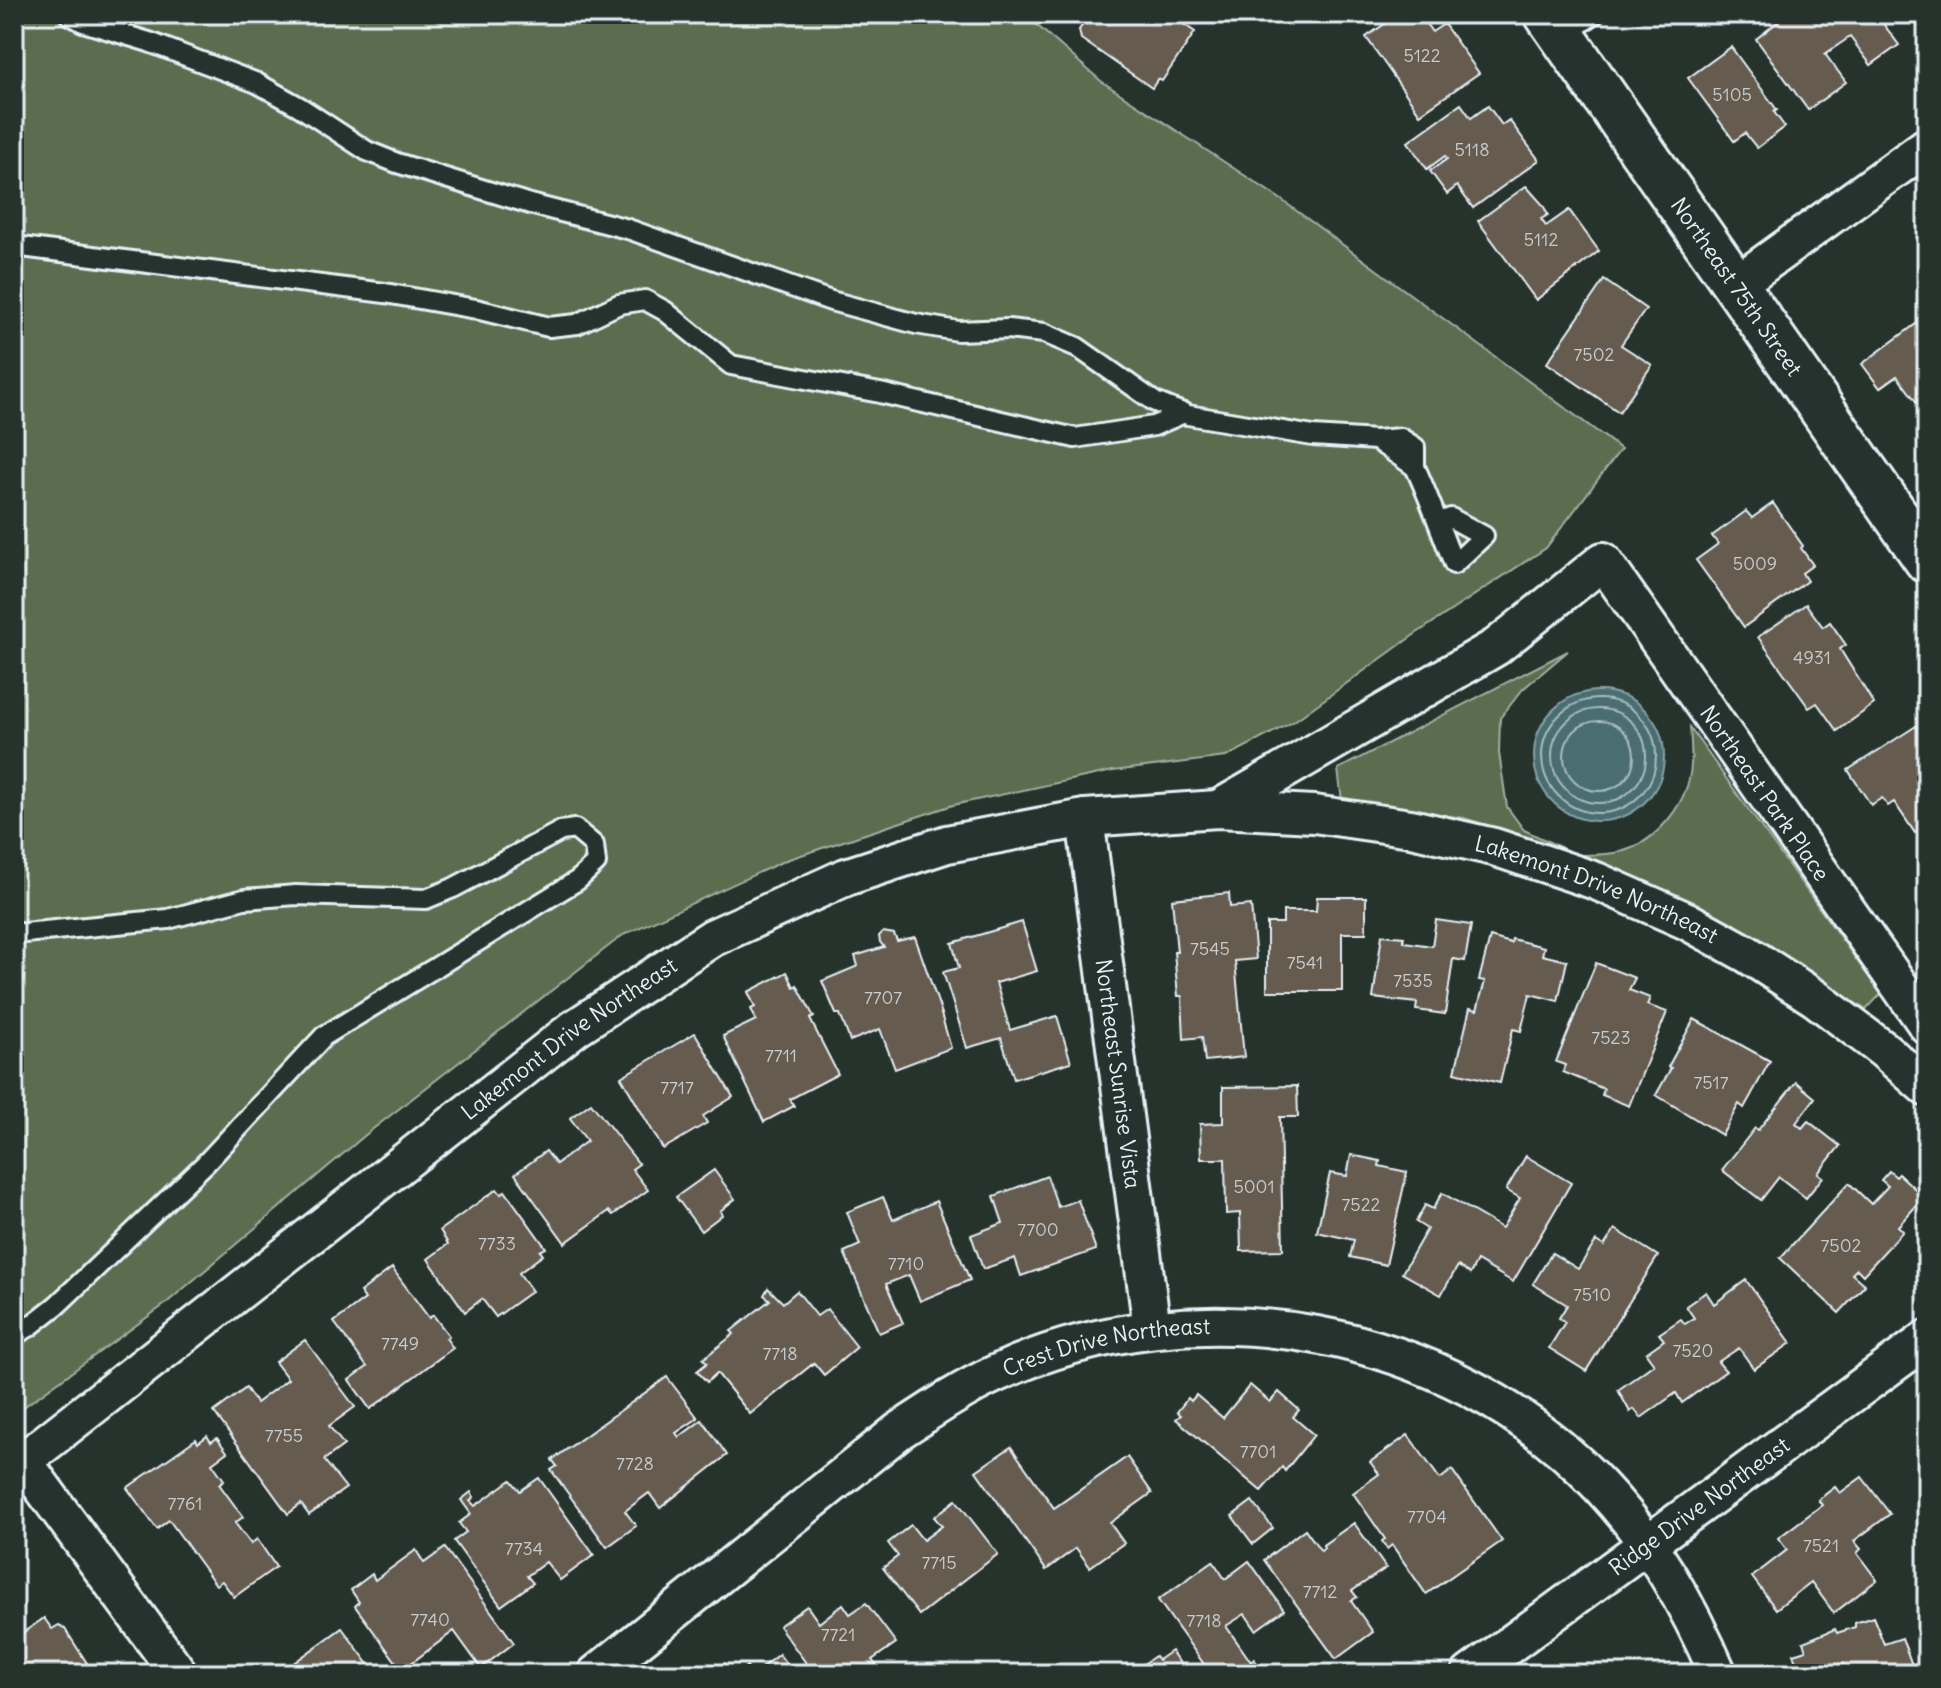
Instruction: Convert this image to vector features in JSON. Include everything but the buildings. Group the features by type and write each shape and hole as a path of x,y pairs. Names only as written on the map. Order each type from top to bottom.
{"main road":[{"name":"Northeast 75th Street","path":"1568,21 1735,285 1919,531"}],"street":[{"path":"1735,285 1927,146"},
{"name":"Lakemont Drive Northeast","path":"1218,809 1496,647 1603,561"},
{"name":"Northeast Park Place","path":"1603,561 1927,1025"},
{"name":"Lakemont Drive Northeast","path":"18,1465 575,1028 712,938 846,877 947,844 1085,818 1218,809 1314,814 1411,828 1494,847 1596,881 1687,921 1747,954 1815,998 1884,1050 1927,1088"},
{"name":"Northeast Sunrise Vista","path":"1085,818 1152,1329"},
{"name":"Crest Drive Northeast","path":"596,1674 899,1431 947,1399 998,1372 1087,1341 1152,1329 1237,1325 1305,1332 1363,1345 1411,1361 1512,1413 1558,1447 1599,1486 1648,1544 1696,1622 1718,1674"},
{"name":"Ridge Drive Northeast","path":"1470,1674 1927,1339"},
{"path":"18,1465 179,1674"}],"lane":[{"path":"69,14 83,22 149,42 257,83 367,151 397,163 530,204 628,229 737,265 831,301 916,324 958,331 1008,329 1044,333 1077,347 1155,402 1184,413 1313,436 1376,440 1401,438 1415,447 1415,467 1438,523"},
{"path":"14,246 385,293 476,309 549,327 577,324 619,304 645,300 689,329 731,365 880,393 1075,438 1154,426 1184,413"},
{"path":"14,934 168,919 244,899 296,895 426,899 561,831 575,829 594,845 596,863 578,880 324,1036 206,1163 57,1305 14,1335"}],"green space":[{"path":"14,14 1024,14 1101,81 1279,198 1621,449 1546,548 1411,637 1293,722 1226,757 1113,771 953,805 786,860 623,935 369,1132 164,1305 14,1414"},
{"path":"1568,651 1523,689 1500,718 1499,753 1507,807 1524,830 1562,848 1464,818 1342,801 1338,769"},
{"path":"1690,728 1881,994 1866,1010 1733,925 1577,855 1609,854 1634,847 1669,819 1689,779"}],"water":[{"path":"1599,691 1624,696 1645,710 1659,731 1664,756 1659,781 1645,802 1624,816 1599,821 1574,816 1553,802 1539,781 1534,756 1539,731 1553,710 1574,696"}]}
